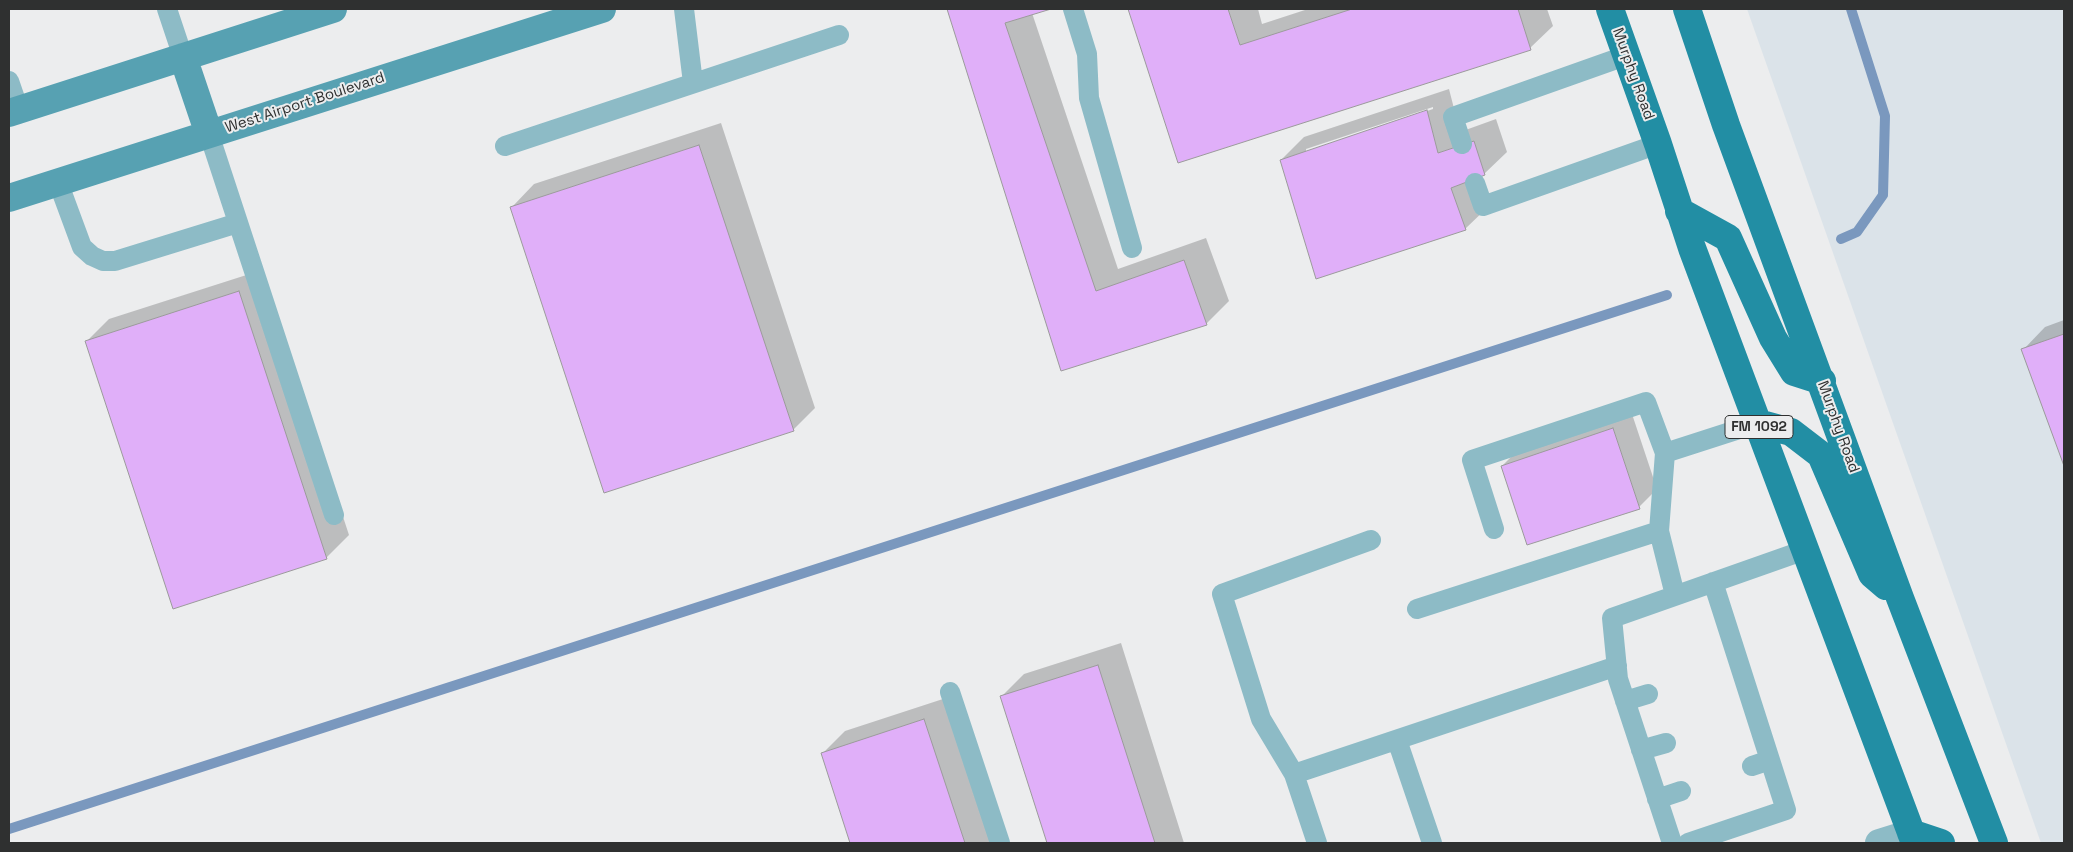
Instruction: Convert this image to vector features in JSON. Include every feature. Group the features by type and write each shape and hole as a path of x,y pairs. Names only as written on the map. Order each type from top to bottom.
{"main road":[{"path":"14,111 333,9"},
{"name":"West Airport Boulevard","path":"9,198 602,9"},
{"name":"Murphy Road","path":"1610,9 1625,56 1658,144 1679,211 1913,838"},
{"name":"Murphy Road","path":"1688,9 1726,125 1900,598 1994,843"},
{"path":"184,57 209,134"},
{"path":"1679,211 1728,238 1773,338 1794,372 1822,382"},
{"path":"1758,423 1791,432 1821,455 1872,574 1900,598"},
{"path":"1913,838 1940,843"}],"street":[{"path":"1879,843 1913,838"}],"lane":[{"path":"167,9 184,57"},
{"path":"684,9 693,83"},
{"path":"1073,9 1087,54 1089,98 1132,248"},
{"path":"505,146 839,35"},
{"path":"1462,144 1453,117 1625,56"},
{"path":"9,81 14,111"},
{"path":"209,134 334,515"},
{"path":"1475,183 1484,206 1658,144"},
{"path":"58,182 82,247 92,256 104,261 115,261 238,223"},
{"path":"1494,529 1472,460 1646,402 1665,454 1659,531 1675,595"},
{"path":"1665,454 1758,423"},
{"path":"1417,609 1659,531"},
{"path":"1317,843 1294,774 1261,719 1222,594 1371,540"},
{"path":"1672,843 1618,679 1612,618 1805,550"},
{"path":"1688,843 1786,810 1761,763 1732,668 1713,582"},
{"path":"1294,774 1617,666"},
{"path":"950,692 1000,843"},
{"path":"1625,701 1648,694"},
{"path":"1397,740 1432,843"},
{"path":"1641,750 1666,743"},
{"path":"1657,799 1681,791"}],"shaded area":[{"path":"1747,9 2064,9 2064,843 2041,843"}],"building":[{"path":"947,9 1051,9 1005,23 1096,291 1184,260 1207,325 1061,371"},
{"path":"1128,9 1228,9 1240,45 1352,9 1518,9 1531,50 1178,163"},
{"path":"1427,110 1438,153 1474,141 1485,175 1451,188 1466,230 1316,279 1280,160"},
{"path":"699,145 794,431 604,493 510,207"},
{"path":"239,291 327,559 173,609 85,341"},
{"path":"2064,334 2064,466 2021,349"},
{"path":"1613,428 1640,509 1527,545 1501,466"},
{"path":"1098,665 1155,843 1047,843 1000,696"},
{"path":"924,719 965,843 850,843 821,753"}],"waterway":[{"path":"1841,239 1857,232 1883,195 1885,116 1851,9"},
{"path":"9,829 1667,295"}]}
